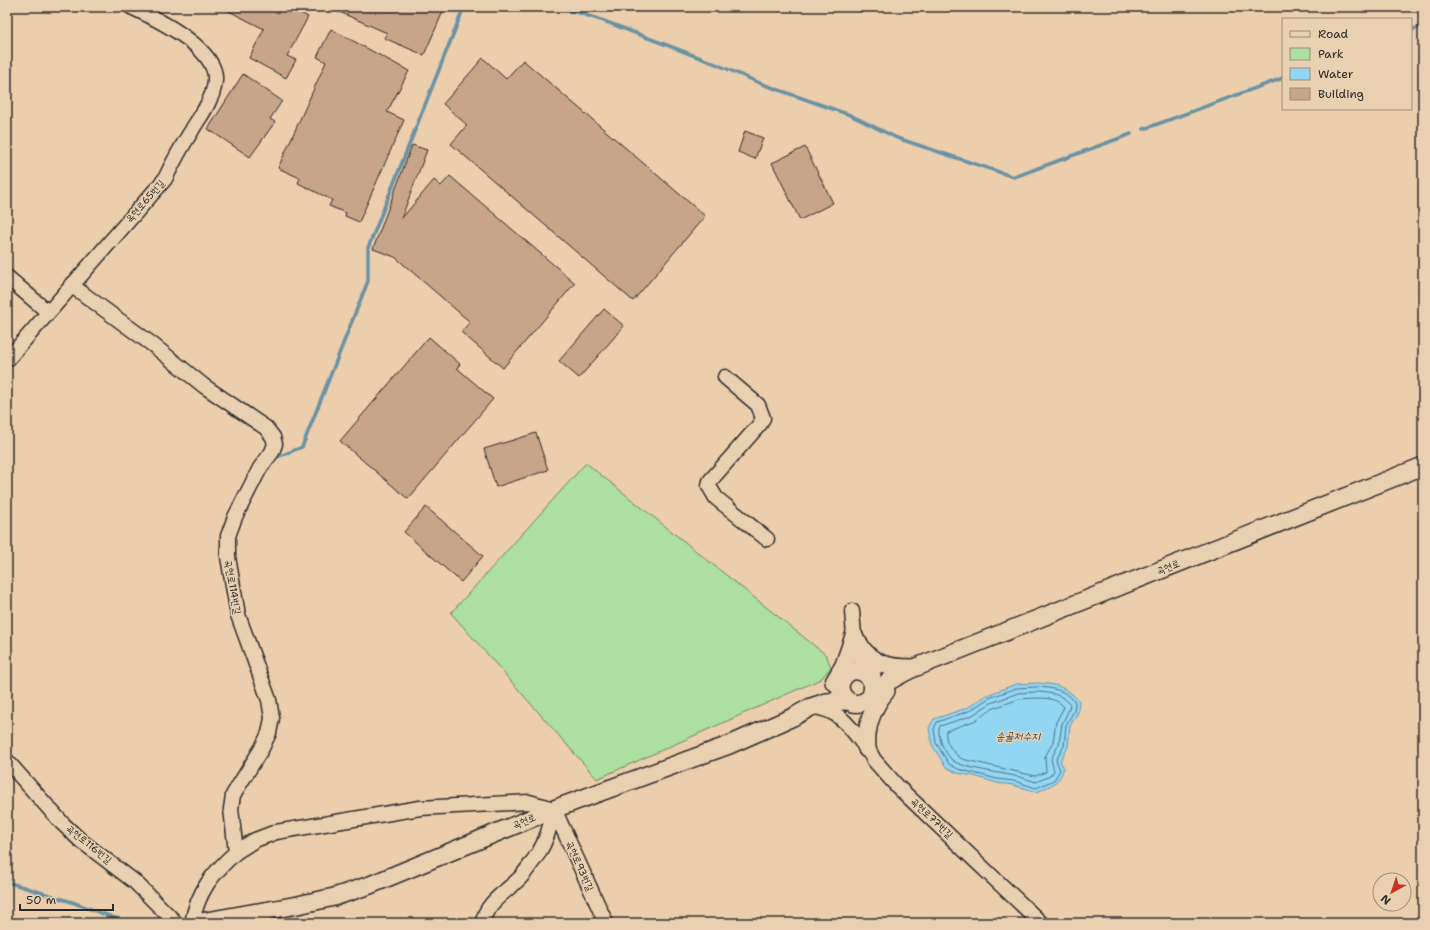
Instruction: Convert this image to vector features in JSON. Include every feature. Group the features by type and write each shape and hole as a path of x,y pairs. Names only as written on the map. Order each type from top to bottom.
{"main road":[{"name":"곡현로","path":"195,923 334,897 412,869 554,809 728,745 793,717 811,707 826,702 847,701 858,704 871,696 882,686 914,668 1423,466"},
{"path":"854,636 867,655 880,664 889,667 914,668"},
{"path":"847,701 841,692 841,681 852,653 854,636"},
{"path":"854,636 873,685 871,696"},
{"path":"811,707 830,692 843,674 853,671 864,672 868,675 914,668"},
{"path":"867,750 867,730 877,704 898,679 914,668"}],"street":[{"name":"옥현로65번길","path":"7,360 165,179 179,151 209,101 214,86 215,72 208,59 193,44 168,26 130,7"},
{"path":"7,277 48,312"},
{"name":"곡현로114번길","path":"71,285 153,345 204,386 266,428 273,437 275,444 272,452 260,468 235,517 228,536 228,557 238,614 269,700 272,718 269,733 262,748 233,795 231,809 236,852"},
{"path":"725,377 758,405 763,418 760,424 710,481 709,486 716,498 768,539"},
{"path":"852,611 854,636"},
{"name":"곡현로77번길","path":"871,696 864,714 861,730 867,750 897,786 1042,923"},
{"path":"847,701 851,716 867,750"},
{"path":"811,707 828,710 838,715 850,727 867,750"},
{"name":"곡현로116번길","path":"7,760 75,835 135,882 176,923"},
{"path":"192,923 196,903 206,885 220,866 236,852 255,840 276,832 420,808 529,802 554,809 548,838 538,854 519,878 503,892 491,906 483,918 483,923"},
{"name":"곡현로93번길","path":"554,809 606,923"}],"green space":[{"path":"586,463 826,655 831,667 821,679 597,779 451,613"}],"water":[{"name":"송골저수지","path":"1016,684 1051,684 1061,687 1070,692 1079,701 1078,712 1070,726 1068,747 1060,761 1064,768 1057,781 1037,792 1013,785 997,783 974,776 957,773 946,767 932,745 929,728 934,719 967,708 987,695"}],"building":[{"path":"221,7 290,7 308,17 287,56 296,60 286,78 249,58 264,29"},
{"path":"328,7 445,7 424,55 384,38 387,33"},
{"path":"331,29 409,71 387,112 404,120 359,222 345,216 346,213 329,206 332,200 298,183 300,178 278,168 326,62 317,57"},
{"path":"483,58 506,79 523,60 705,216 633,301 451,144 467,125 443,104"},
{"path":"243,74 282,101 270,119 275,122 250,157 208,129"},
{"path":"745,131 763,138 755,159 738,152"},
{"path":"412,145 427,150 401,219 434,180 441,186 450,176 575,283 503,368 461,332 470,322 395,257 373,249"},
{"path":"805,147 833,203 800,220 772,163"},
{"path":"604,309 624,326 579,378 559,361"},
{"path":"429,337 460,364 457,368 493,399 408,499 340,441"},
{"path":"536,433 548,470 496,487 484,449"},
{"path":"426,507 483,556 461,582 404,532"}],"waterway":[{"path":"275,458 302,447 368,281 368,248 464,7"},
{"path":"561,7 604,21 711,62 762,84 850,115 897,138 1014,177 1131,134"},
{"path":"1412,30 1423,26"},
{"path":"1144,129 1282,78"},
{"path":"7,882 72,902 117,919 121,923"}]}
